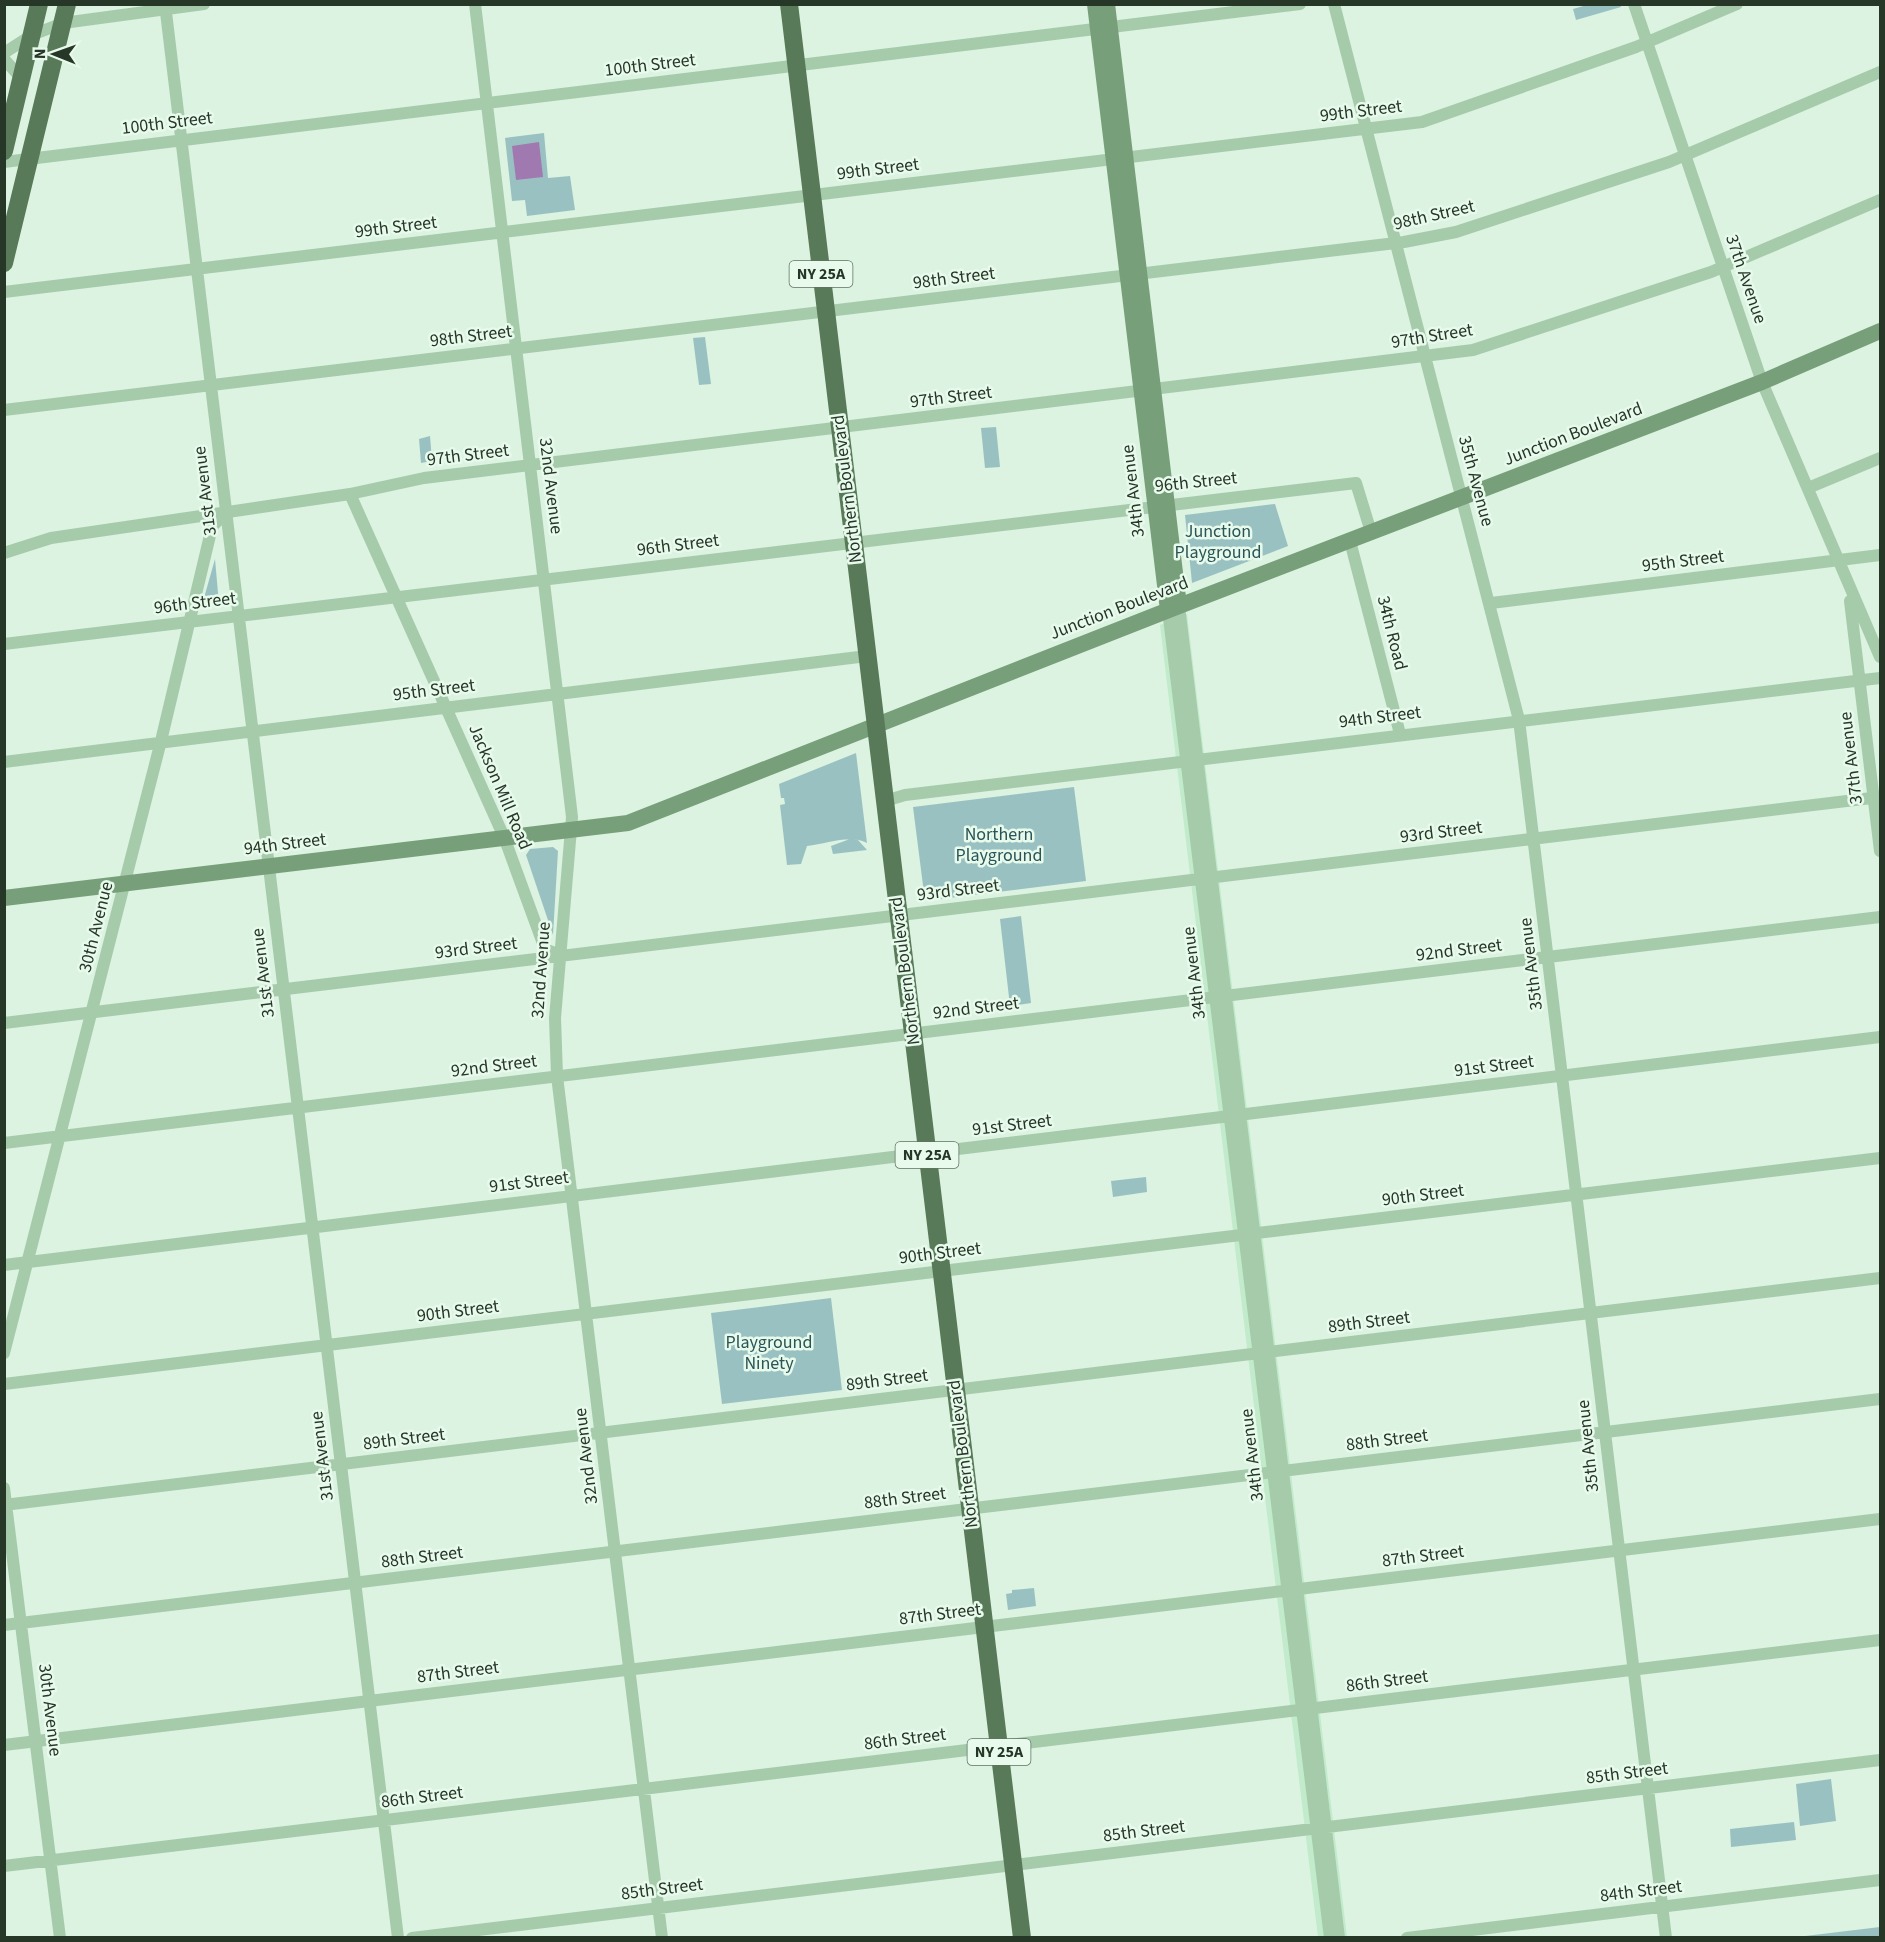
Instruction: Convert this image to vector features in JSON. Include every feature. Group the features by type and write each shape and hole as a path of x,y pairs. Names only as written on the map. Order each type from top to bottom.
{"main road":[{"path":"4,263 31,159 48,29 39,4"},
{"path":"4,151 22,79 48,29 68,4"},
{"name":"Northern Boulevard","path":"789,4 1022,1938"},
{"name":"34th Avenue","path":"1095,4 1104,27"},
{"name":"34th Avenue","path":"1107,4 1104,27 1173,608"},
{"name":"Junction Boulevard","path":"570,830 628,823 1173,608 1762,382 1881,331"},
{"name":"94th Street","path":"4,898 570,830"}],"street":[{"path":"4,53 48,29 165,7 204,4"},
{"name":"32nd Avenue","path":"475,4 570,789 570,830 555,1027 557,1076 662,1938"},
{"name":"100th Street","path":"4,162 1300,4"},
{"name":"35th Avenue","path":"1334,4 1491,603 1519,720 1666,1938"},
{"name":"37th Avenue","path":"1634,4 1762,382 1849,588 1877,797 1881,851"},
{"name":"99th Street","path":"4,292 1422,122 1647,43 1737,4"},
{"name":"31st Avenue","path":"165,7 398,1938"},
{"path":"4,59 22,79"},
{"name":"98th Street","path":"4,410 1396,243 1456,232 1685,155 1881,72"},
{"name":"97th Street","path":"5,552 51,538 350,494 424,478 1473,350 1722,268 1881,200"},
{"path":"1808,488 1881,458"},
{"name":"96th Street","path":"4,644 1356,483 1371,532"},
{"name":"Jackson Mill Road","path":"350,494 504,837 545,949 561,956"},
{"name":"30th Avenue","path":"4,1353 93,1012 212,527 226,512"},
{"name":"34th Road","path":"1350,541 1400,734"},
{"name":"95th Street","path":"1491,603 1881,555"},
{"path":"1849,588 1881,657"},
{"name":"34th Avenue","path":"1173,608 1293,1589 1321,1827 1330,1938"},
{"name":"95th Street","path":"4,762 867,656"},
{"name":"94th Street","path":"885,801 905,795 1192,759 1881,678"},
{"name":"93rd Street","path":"4,1023 1877,797"},
{"name":"92nd Street","path":"4,1143 1881,917"},
{"name":"91st Street","path":"4,1265 1881,1037"},
{"name":"90th Street","path":"4,1384 1881,1158"},
{"name":"89th Street","path":"6,1505 1881,1278"},
{"name":"88th Street","path":"4,1625 1881,1399"},
{"name":"30th Avenue","path":"4,1488 60,1938"},
{"name":"87th Street","path":"4,1745 1881,1519"},
{"name":"86th Street","path":"4,1866 1881,1640"},
{"name":"85th Street","path":"412,1938 1881,1760"},
{"name":"34th Avenue","path":"1321,1827 1339,1938"},
{"name":"84th Street","path":"1407,1938 1881,1881"}],"green space":[{"path":"1587,5 1620,5 1621,7 1576,20 1573,9"},
{"path":"544,133 548,178 570,176 575,210 527,216 525,200 512,201 505,138"},
{"path":"705,337 711,384 699,385 693,338"},
{"path":"996,427 1000,467 985,468 981,428"},
{"path":"430,436 432,461 421,463 419,439"},
{"name":"Junction Playground","path":"1275,504 1288,546 1192,583 1185,515"},
{"path":"215,559 219,604 202,605"},
{"path":"856,753 867,843 846,839 807,846 801,864 787,865 780,805 785,804 784,798 781,798 779,784"},
{"name":"Northern Playground","path":"1074,787 1086,881 925,901 913,807"},
{"path":"850,839 858,840 867,850 833,854 831,846"},
{"path":"553,847 558,851 553,935 526,855 530,849"},
{"path":"1021,916 1031,1003 1010,1006 1000,919"},
{"path":"1146,1177 1147,1192 1113,1197 1111,1181"},
{"name":"Playground Ninety","path":"831,1298 842,1390 722,1404 711,1313"},
{"path":"1034,1588 1036,1606 1008,1610 1006,1594 1012,1593 1012,1590"},
{"path":"1831,1779 1836,1821 1800,1826 1796,1784"},
{"path":"1794,1822 1796,1840 1731,1847 1730,1829"},
{"path":"1880,1927 1880,1937 1797,1937"}],"shaded area":[{"path":"539,142 543,177 516,180 512,146"},
{"path":"1187,614 1347,1937 1318,1937 1160,625"}]}
